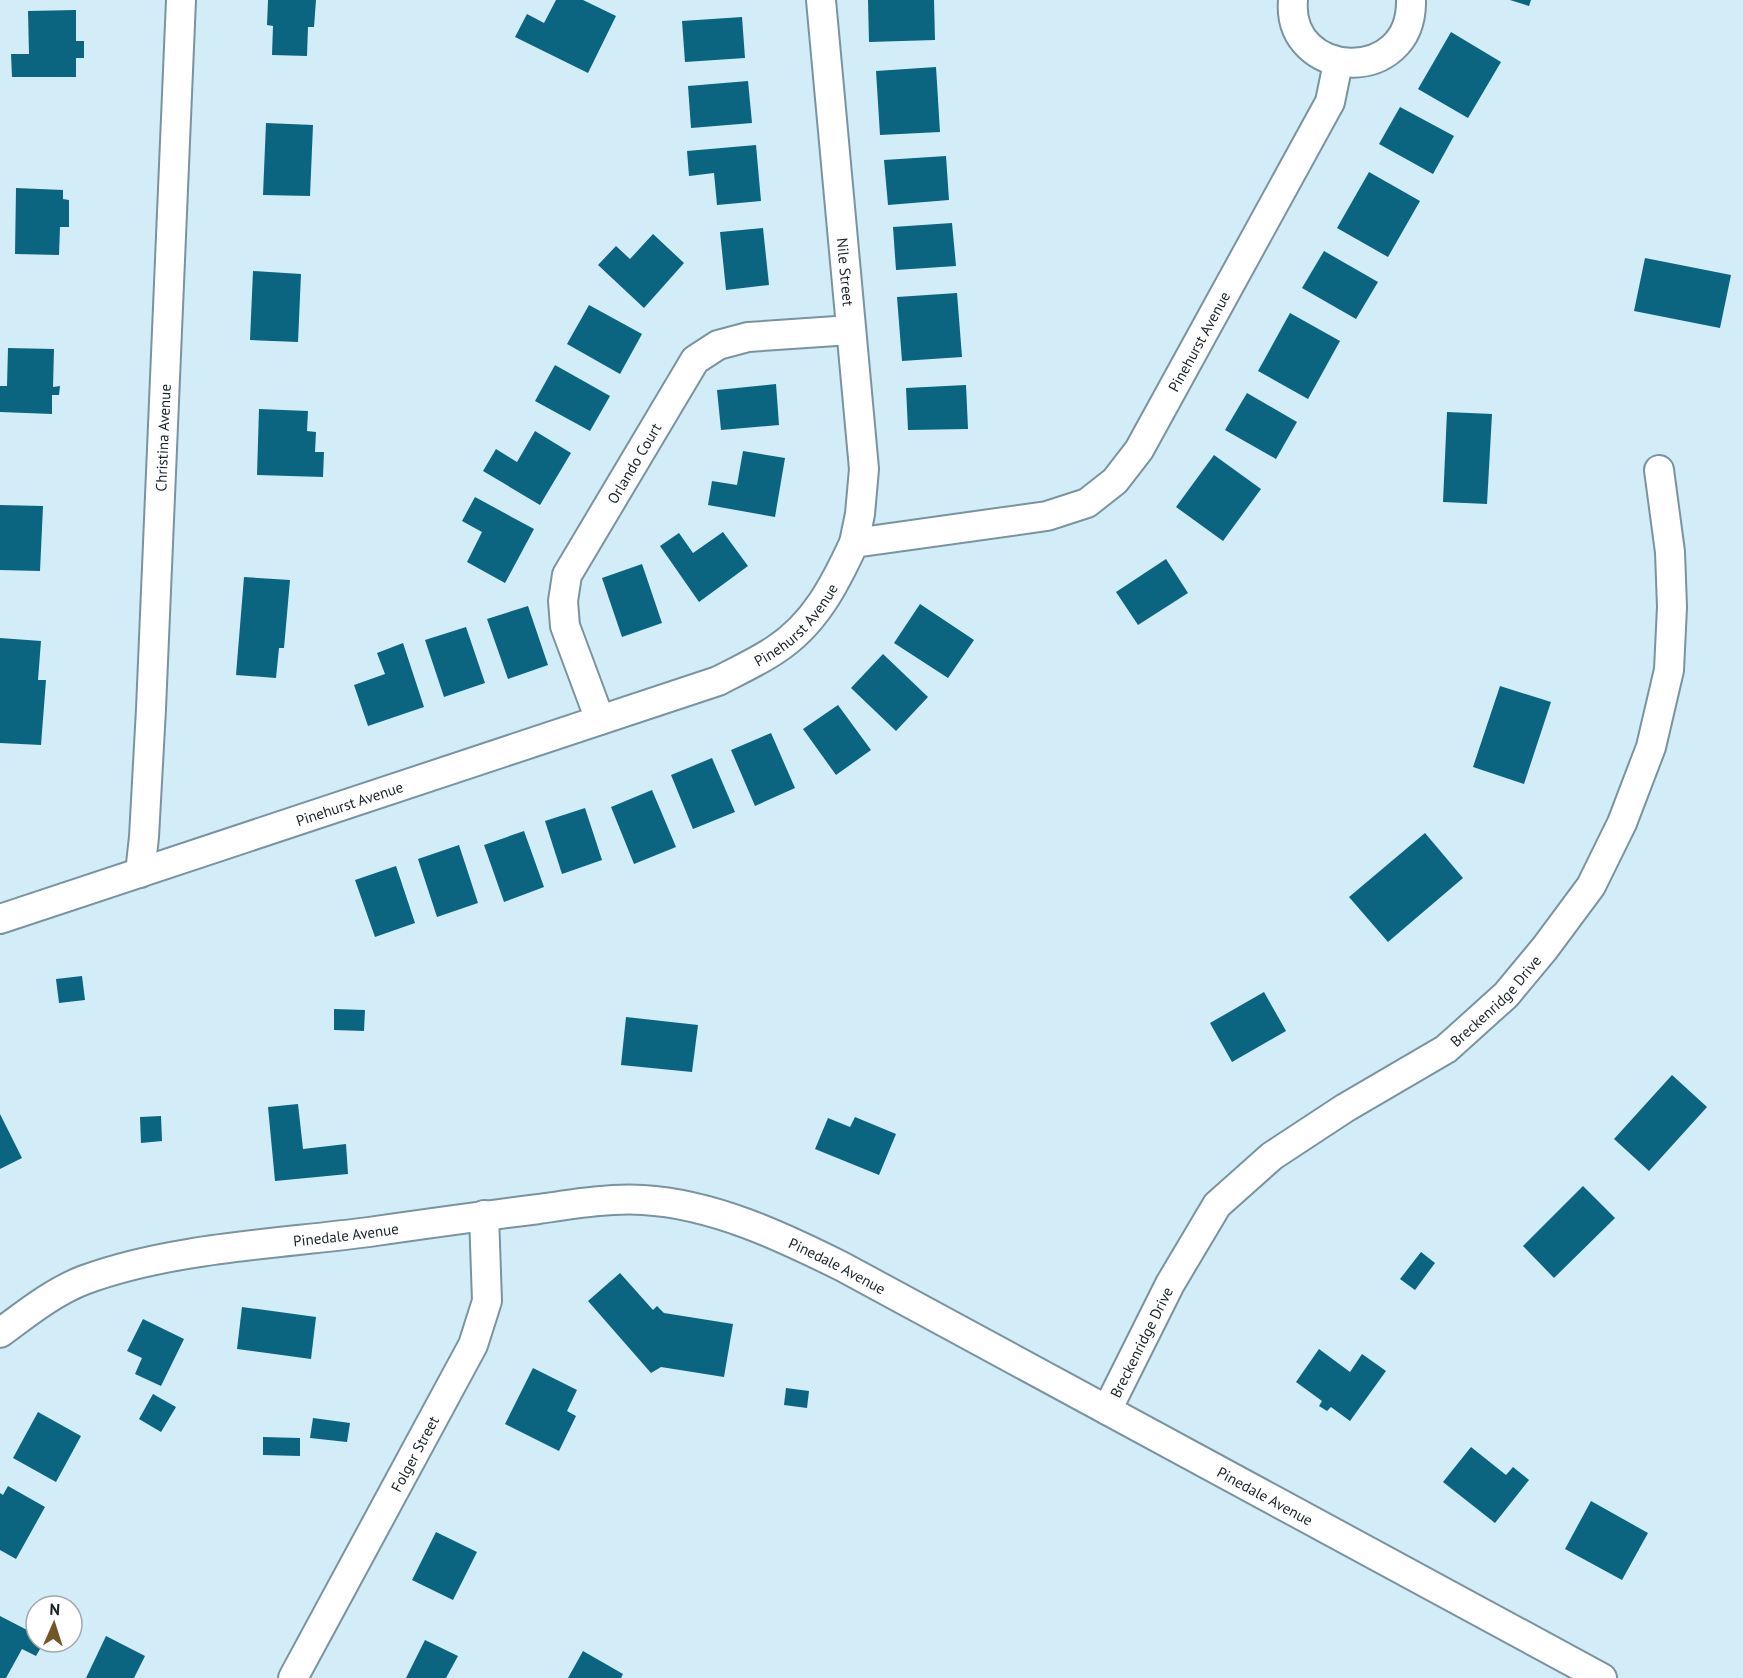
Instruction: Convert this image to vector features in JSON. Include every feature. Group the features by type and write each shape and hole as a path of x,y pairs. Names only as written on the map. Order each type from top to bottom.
{"street":[{"name":"Christina Avenue","path":"140,873 151,709 181,0"},
{"name":"Nile Street","path":"821,0 864,469 860,514 854,543"},
{"path":"1293,0 1294,17 1305,41 1314,51 1338,63 1372,61 1391,50 1405,31 1409,21 1411,0"},
{"name":"Pinehurst Avenue","path":"0,919 718,681 777,649 815,615 837,582 854,543 1047,516 1087,503 1115,481 1139,450 1330,102 1334,92 1338,63"},
{"name":"Orlando Court","path":"600,720 565,626 563,601 567,575 695,360 718,345 748,338 851,330"},
{"name":"Breckenridge Drive","path":"1107,1410 1170,1284 1217,1205 1272,1156 1345,1108 1446,1049 1506,994 1545,948 1591,886 1622,823 1651,747 1669,670 1672,607 1671,552 1659,470"},
{"name":"Pinedale Avenue","path":"0,1333 65,1288 131,1267 183,1255 574,1204 642,1200 686,1207 724,1216 795,1243 1602,1678"},
{"name":"Folger Street","path":"294,1678 474,1345 487,1301 484,1215"}],"building":[{"path":"268,0 316,0 314,27 308,27 307,56 272,55 273,26 267,25"},
{"path":"556,0 583,0 616,16 588,73 515,37 527,14 544,23"},
{"path":"868,0 934,0 935,40 869,42"},
{"path":"1510,0 1531,0 1529,6"},
{"path":"76,10 76,41 84,41 84,58 76,58 76,77 12,77 11,54 29,54 28,11"},
{"path":"742,17 745,58 685,62 682,21"},
{"path":"1451,32 1501,62 1468,118 1418,89"},
{"path":"936,67 940,132 880,135 876,71"},
{"path":"748,81 752,123 691,128 688,86"},
{"path":"1400,107 1454,136 1433,174 1379,144"},
{"path":"266,123 313,125 310,196 263,195"},
{"path":"756,145 761,201 717,205 714,173 689,176 687,151"},
{"path":"946,156 949,200 888,205 884,160"},
{"path":"1369,172 1420,201 1388,257 1337,228"},
{"path":"16,188 63,190 63,199 69,200 69,227 60,227 59,255 15,254"},
{"path":"952,223 956,266 896,270 893,227"},
{"path":"763,228 769,285 726,290 720,232"},
{"path":"653,234 684,263 644,308 598,265 616,246 630,259"},
{"path":"1324,251 1378,282 1356,319 1302,288"},
{"path":"1645,258 1731,275 1720,328 1634,311"},
{"path":"253,271 301,274 298,342 250,340"},
{"path":"957,293 962,357 902,361 897,297"},
{"path":"589,305 642,334 620,374 567,344"},
{"path":"1290,313 1340,341 1308,399 1258,371"},
{"path":"8,348 54,349 53,387 60,386 59,395 52,395 52,414 0,412 0,386 7,386"},
{"path":"555,365 610,396 590,431 535,401"},
{"path":"776,384 779,425 721,430 717,390"},
{"path":"966,385 968,429 908,430 906,388"},
{"path":"1247,393 1297,422 1276,459 1225,430"},
{"path":"259,409 308,411 307,431 316,432 315,452 324,452 323,477 257,475"},
{"path":"1447,412 1492,414 1487,504 1443,502"},
{"path":"535,431 571,453 540,505 483,471 496,449 517,462"},
{"path":"743,451 785,458 775,517 708,505 712,481 737,485"},
{"path":"1214,455 1261,489 1223,541 1176,507"},
{"path":"475,497 534,529 505,583 467,562 482,532 462,521"},
{"path":"0,505 43,506 40,571 0,570"},
{"path":"723,532 748,566 699,602 660,546 679,533 693,553"},
{"path":"1166,559 1188,593 1138,625 1116,592"},
{"path":"642,564 662,623 622,637 602,578"},
{"path":"244,577 290,580 284,648 279,648 276,678 236,675"},
{"path":"920,604 974,640 948,678 894,643"},
{"path":"528,606 548,665 508,679 487,619"},
{"path":"466,627 485,683 444,697 425,640"},
{"path":"0,638 41,641 38,680 46,680 41,745 0,743"},
{"path":"403,643 424,707 368,726 354,685 385,674 377,653"},
{"path":"883,654 928,697 896,731 851,688"},
{"path":"1500,686 1551,702 1524,784 1473,767"},
{"path":"838,705 871,750 836,775 803,729"},
{"path":"771,733 795,788 755,806 731,750"},
{"path":"712,758 735,812 693,829 671,775"},
{"path":"652,790 676,847 634,864 611,807"},
{"path":"585,808 602,860 562,874 545,821"},
{"path":"524,831 544,887 504,902 484,845"},
{"path":"1425,833 1463,878 1388,942 1349,897"},
{"path":"459,845 478,903 437,917 418,859"},
{"path":"396,866 415,923 375,937 355,880"},
{"path":"82,976 85,1000 59,1003 56,979"},
{"path":"1264,992 1286,1031 1232,1062 1210,1023"},
{"path":"334,1009 365,1010 364,1031 334,1030"},
{"path":"626,1017 698,1025 692,1072 621,1065"},
{"path":"1672,1075 1707,1107 1649,1171 1614,1139"},
{"path":"298,1104 303,1149 346,1144 348,1174 275,1181 268,1107"},
{"path":"0,1114 22,1158 0,1169"},
{"path":"161,1116 162,1141 141,1143 140,1117"},
{"path":"855,1117 896,1134 879,1175 815,1149 828,1118 850,1127"},
{"path":"1583,1186 1615,1218 1554,1278 1523,1246"},
{"path":"1421,1252 1435,1263 1415,1290 1400,1279"},
{"path":"620,1273 653,1310 657,1306 664,1313 733,1324 724,1377 661,1367 651,1373 588,1301"},
{"path":"242,1307 316,1317 311,1359 237,1349"},
{"path":"143,1319 184,1339 161,1386 135,1374 142,1358 127,1351"},
{"path":"1319,1349 1350,1372 1362,1354 1386,1371 1350,1421 1331,1407 1327,1411 1319,1406 1322,1401 1296,1382"},
{"path":"533,1368 577,1390 567,1411 576,1416 559,1451 505,1424"},
{"path":"786,1388 809,1391 807,1408 784,1405"},
{"path":"153,1394 176,1407 161,1432 139,1419"},
{"path":"38,1412 81,1436 56,1482 13,1458"},
{"path":"313,1418 350,1423 347,1442 310,1438"},
{"path":"263,1437 300,1438 300,1456 263,1455"},
{"path":"1471,1447 1506,1475 1513,1467 1529,1480 1495,1523 1443,1482"},
{"path":"8,1486 45,1507 16,1559 0,1550 0,1493 3,1495"},
{"path":"1591,1501 1648,1533 1622,1580 1565,1549"},
{"path":"436,1532 477,1552 453,1600 412,1580"},
{"path":"0,1616 24,1628 24,1650 22,1649 6,1678 0,1678"},
{"path":"106,1636 145,1656 134,1678 86,1678"},
{"path":"425,1640 458,1656 446,1678 406,1678"},
{"path":"583,1651 623,1674 621,1678 568,1678"}]}
